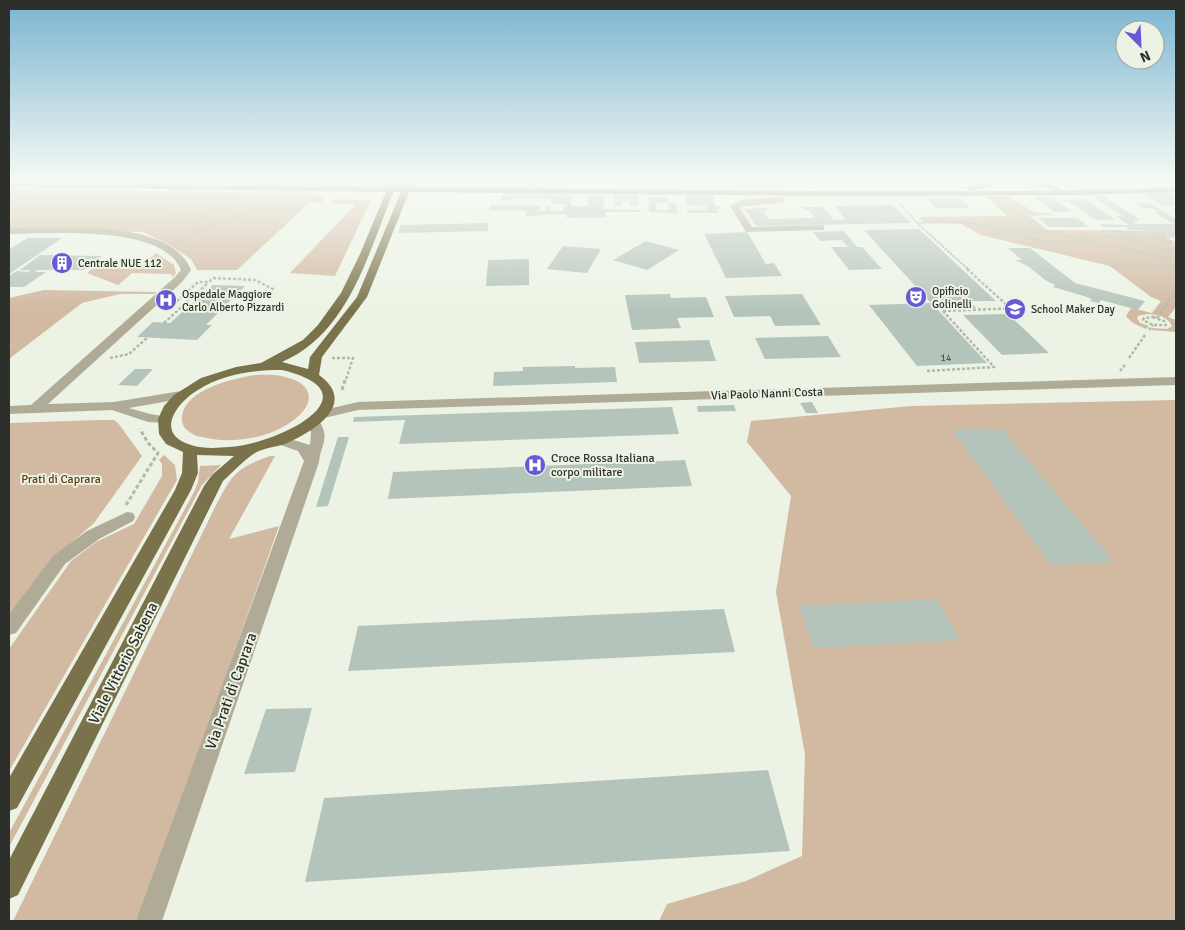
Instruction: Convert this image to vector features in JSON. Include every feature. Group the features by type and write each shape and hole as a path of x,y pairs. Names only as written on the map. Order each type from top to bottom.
{"main road":[{"path":"261,367 302,347 331,316 344,297 376,225"},
{"path":"313,375 316,357 362,297 391,225"},
{"path":"282,366 313,375 336,395 316,418 298,432 280,440 250,450 223,452 190,450 169,438 163,428 166,413 181,394 214,378 261,367 282,366"},
{"path":"9,800 183,490 190,473 190,450"},
{"name":"Viale Vittorio Sabena","path":"9,886 212,486 217,478 250,450"}],"street":[{"path":"746,225 749,230 821,228"},
{"path":"9,231 124,234 145,239 162,246 183,261 186,270 185,273 34,410"},
{"name":"Via Paolo Nanni Costa","path":"316,418 358,406 1176,381"},
{"path":"9,410 114,406 181,394"},
{"name":"Via Paolo Nanni Costa","path":"336,395 358,406"},
{"path":"114,406 148,418 164,420"},
{"name":"Via Prati di Caprara","path":"149,921 312,462 318,442 316,418"},
{"path":"280,440 304,448 312,462"},
{"path":"9,628 59,560 121,520"}],"path":[{"path":"162,246 211,225"},
{"path":"920,225 1010,308"},
{"path":"980,225 1008,231 1050,233 1176,260"},
{"path":"992,228 1008,225"},
{"path":"1034,225 1050,233"},
{"path":"992,234 1008,231"},
{"path":"1014,231 1046,242 1062,242 1092,236 1108,236 1176,251"},
{"path":"1108,236 1101,231 1120,231 1176,245"},
{"path":"1149,238 1176,236"},
{"path":"1110,266 1176,265"},
{"path":"164,323 213,278 255,280 275,290"},
{"path":"174,303 198,282 209,282"},
{"path":"1157,318 1176,291"},
{"path":"927,370 994,367 943,311 1018,308"},
{"path":"1143,318 1157,318 1166,322 1166,325 1153,325 1144,322 1143,318"},
{"path":"1149,330 1153,325"},
{"path":"1129,358 1145,335"},
{"path":"92,358 110,358 129,354 148,337"},
{"path":"110,358 118,352"},
{"path":"327,358 353,358 342,387 336,395"},
{"path":"121,520 158,453"}],"green space":[{"path":"9,225 285,225 237,270 197,270 191,259 168,244 143,232 9,229"},
{"path":"336,225 359,225 335,276 290,273"},
{"path":"964,225 1041,225 1047,230 1176,231 1176,236 1165,236 1174,242 1172,245 1176,247 1176,307 1168,317 1176,320 1176,332 1151,330 1153,328 1167,329 1172,326 1166,319 1157,315 1147,314 1138,316 1137,318 1140,323 1149,326 1146,329 1133,323 1126,316 1131,308 1152,313 1161,301 1151,297 1110,266 981,235"},
{"path":"156,253 174,265 176,273 173,277 171,274 132,273 118,285 87,273 95,266 140,267"},
{"path":"44,290 157,292 154,294 120,294 82,303 9,359 9,346 11,345 9,342 9,298"},
{"path":"255,375 281,376 301,384 306,388 308,394 307,406 295,419 277,430 244,439 222,440 202,437 193,434 184,427 182,416 185,407 201,392 234,379"},
{"path":"1176,400 1176,921 659,921 667,904 746,881 802,856 805,755 776,592 791,496 747,442 751,421 911,406"},
{"name":"Prati di Caprara","path":"114,420 118,423 142,456 94,523 49,562 9,614 9,423"},
{"path":"164,455 175,465 177,480 9,771 9,649 71,561 96,542 134,524 162,476 162,464 159,460"},
{"path":"270,456 275,456 229,539 279,526 137,921 13,921 217,503 237,473 250,464"},
{"path":"221,465 202,485 9,847 9,833 194,492 198,482 200,466"}],"building":[{"path":"401,225 488,225 488,231 398,233"},
{"path":"1047,225 1087,225 1089,227 1049,227"},
{"path":"1101,225 1176,225 1176,231 1130,230 1125,227"},
{"path":"919,229 996,301 970,301 976,308 937,309 987,363 917,366 869,305 931,303 864,230"},
{"path":"844,231 857,247 862,247 882,269 849,270 831,247 848,247 842,240 820,241 813,232"},
{"path":"747,232 766,264 774,263 782,276 726,278 704,234"},
{"path":"28,238 62,238 9,274 9,249"},
{"path":"646,241 679,250 647,270 613,260"},
{"path":"563,246 601,249 587,273 547,269"},
{"path":"1008,248 1030,248 1075,283 1145,301 1138,310 1101,300 1099,303 1090,301 1092,299 1053,287 1055,285 1045,280 1028,266 1015,260 1022,260"},
{"name":"Centrale NUE 112","path":"40,255 102,256 84,270 37,270 35,272 46,272 24,287 9,287 9,276 17,271 28,272 31,270 20,270"},
{"path":"529,259 529,285 486,286 488,260"},
{"path":"213,285 245,286 206,325 212,325 197,340 137,337 153,322 170,323"},
{"path":"670,294 671,298 706,297 714,317 677,318 681,328 632,330 625,295"},
{"path":"802,294 821,325 775,326 770,316 734,317 725,296"},
{"path":"1008,314 1049,353 1002,355 963,315"},
{"path":"828,336 841,357 765,359 755,338"},
{"path":"709,340 716,361 639,363 635,342"},
{"path":"575,366 575,368 615,367 617,382 493,386 494,372 523,371 523,367"},
{"path":"135,369 153,369 137,386 118,385"},
{"path":"812,402 818,413 806,413 800,403"},
{"path":"734,405 736,411 698,412 697,406"},
{"path":"672,407 679,434 399,444 405,420 353,422 354,417"},
{"path":"1002,429 1114,562 1051,565 952,430"},
{"path":"338,437 349,437 328,506 316,507"},
{"path":"685,460 692,486 388,499 393,472"},
{"path":"937,599 960,640 814,648 799,606"},
{"path":"724,609 735,652 348,671 358,626"},
{"path":"312,708 295,772 244,774 266,709"},
{"path":"768,770 790,851 305,882 324,798"}],"place":[{"name":"Centrale NUE 112","path":"62,263"},
{"name":"Opificio Golinelli","path":"916,297"},
{"name":"Ospedale Maggiore Carlo Alberto Pizzardi","path":"166,300"},
{"name":"School Maker Day","path":"1015,309"},
{"name":"Croce Rossa Italiana corpo militare","path":"535,465"}]}
